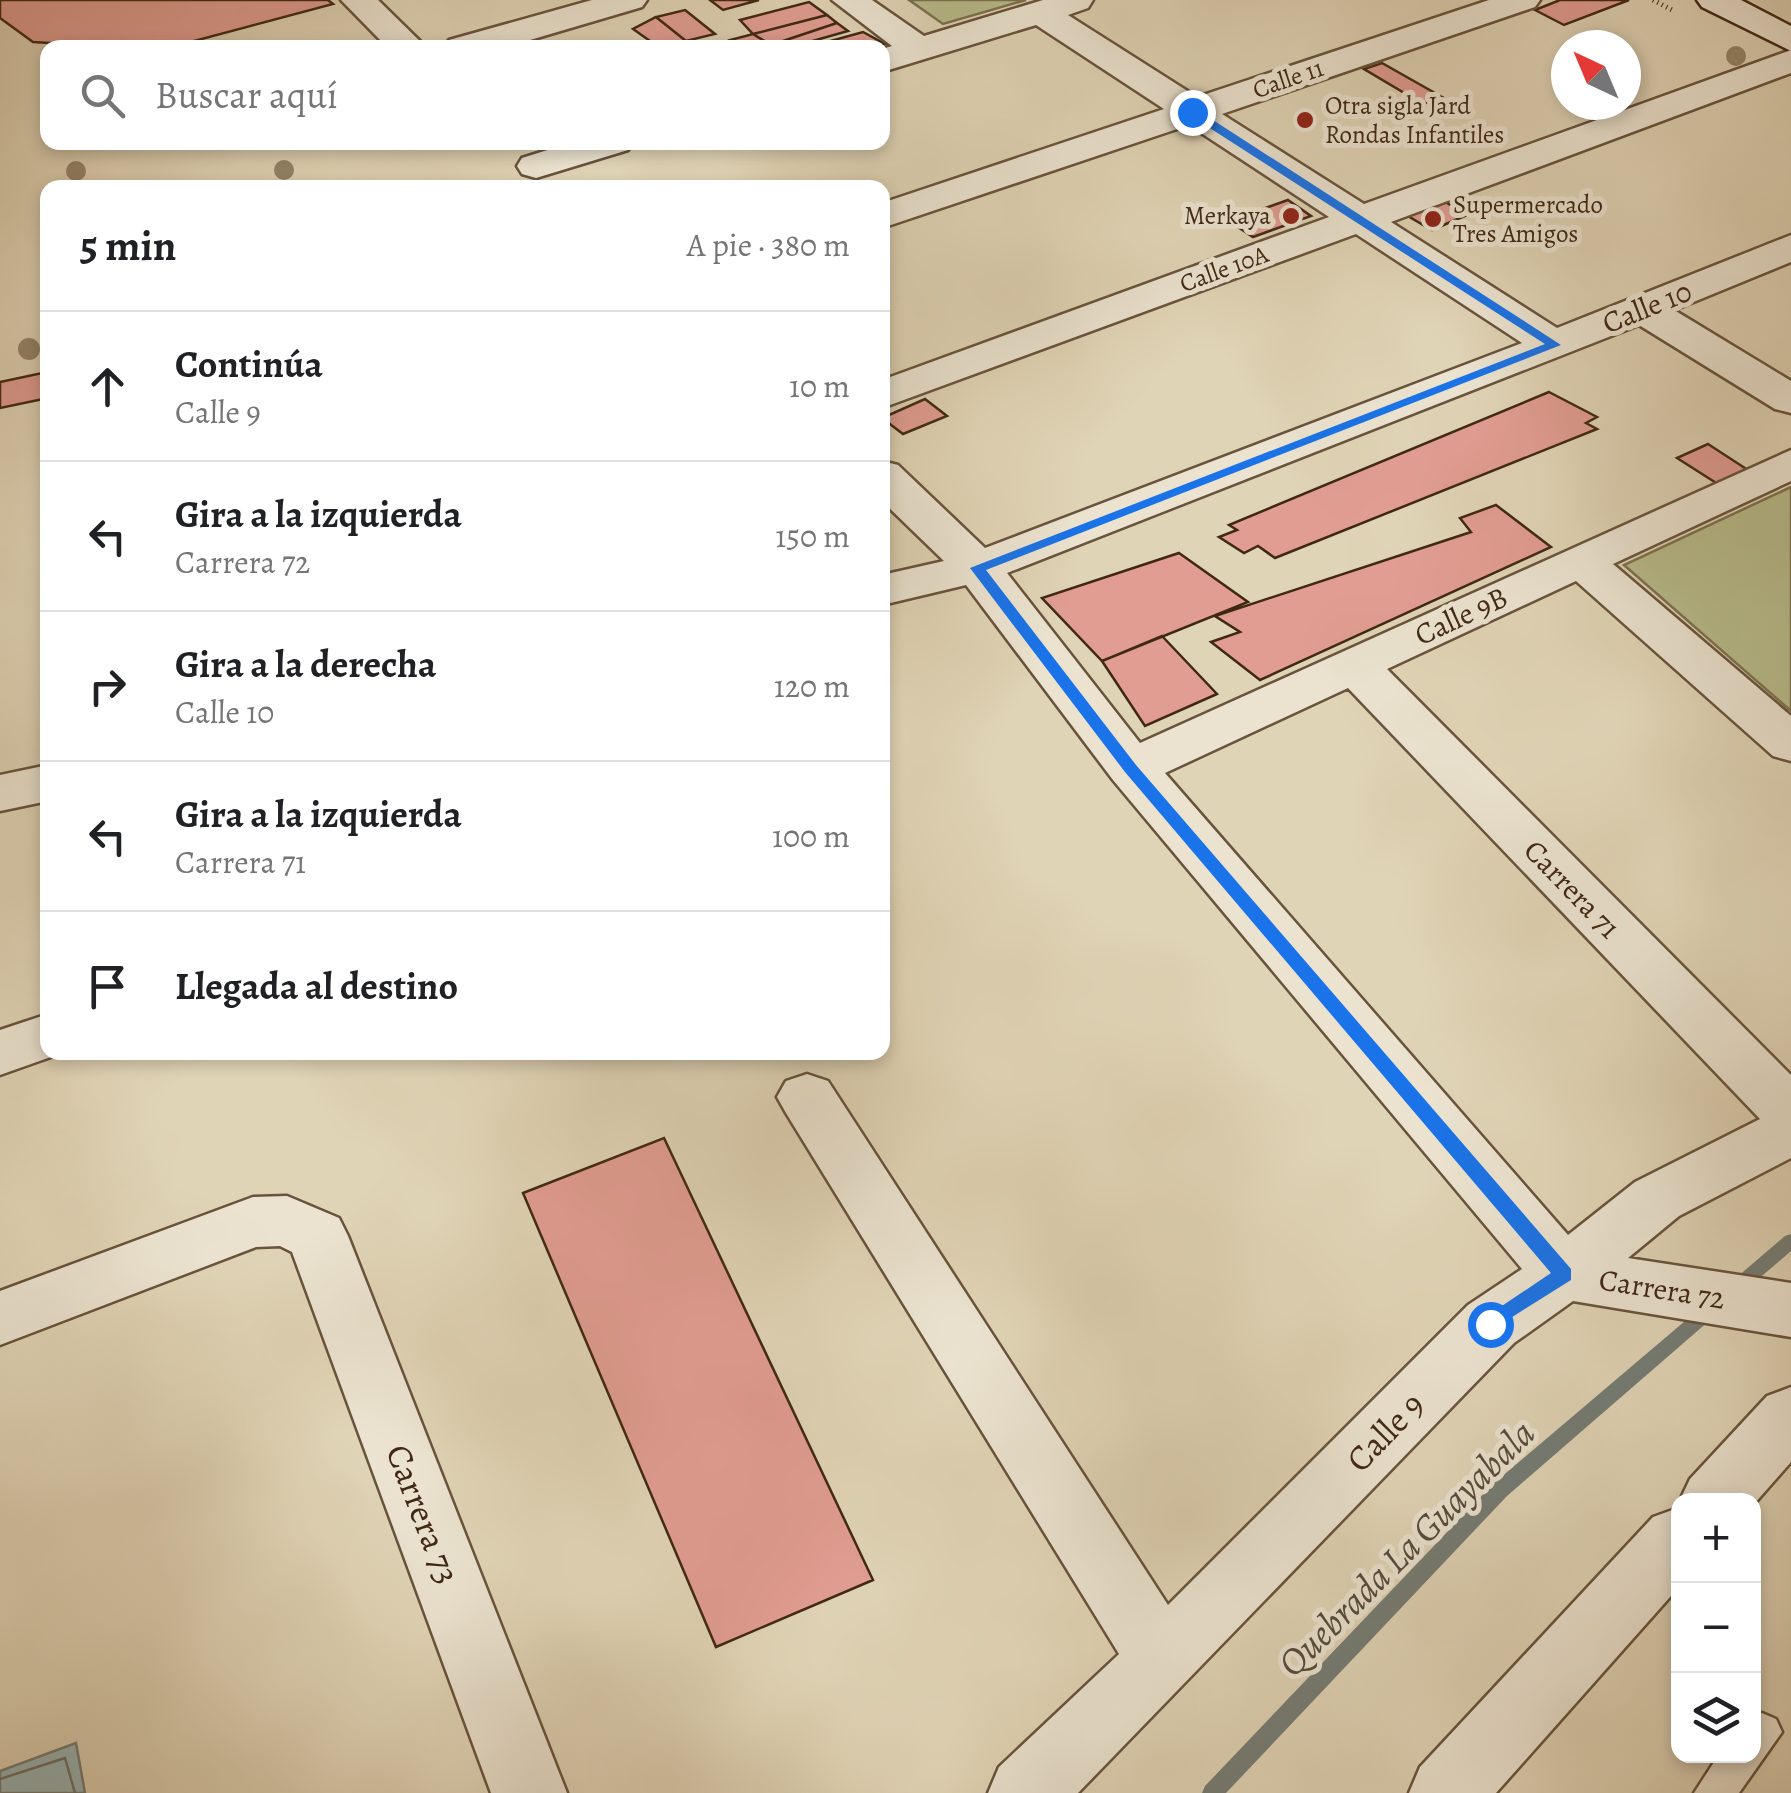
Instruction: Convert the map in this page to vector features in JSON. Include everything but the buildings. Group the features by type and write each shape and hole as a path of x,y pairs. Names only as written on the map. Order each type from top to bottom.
{"street":[{"path":"358,0 400,40"},
{"path":"490,40 630,0"},
{"path":"849,0 919,50"},
{"path":"890,58 1080,0"},
{"name":"Calle 11","path":"890,213 1523,0"},
{"path":"1714,0 1791,40"},
{"path":"1040,12 1554,345"},
{"name":"Calle 10A","path":"890,392 1791,61"},
{"path":"536,166 589,150"},
{"name":"Calle 10","path":"890,588 978,568 1554,345 1791,247"},
{"path":"1642,309 1791,400"},
{"name":"Calle 9B","path":"1131,768 1791,464"},
{"name":"Carrera 72","path":"890,483 978,568 1131,768 1573,1276 1791,1310"},
{"path":"1581,561 1791,744"},
{"name":"Carrera 71","path":"1354,665 1791,1114"},
{"path":"0,793 40,785"},
{"path":"0,1053 40,1039"},
{"path":"807,1097 1163,1660"},
{"name":"Calle 9","path":"1026,1793 1163,1660 1490,1324 1573,1276 1657,1199 1791,1130"},
{"name":"Carrera 73","path":"0,1318 253,1222 287,1221 318,1236 529,1793"},
{"path":"1720,1493 1791,1416"},
{"path":"1447,1793 1671,1547"}],"lane":[{"path":"1714,1793 1737,1763"}],"green space":[{"path":"909,0 1026,0 943,24"},
{"path":"1791,487 1791,711 1624,565"}],"water":[{"path":"76,1743 85,1793 0,1793 0,1771"}],"waterway":[{"name":"Quebrada La Guayabala","path":"1736,1288 1791,1241"},
{"name":"Quebrada La Guayabala","path":"1212,1793 1500,1490 1711,1309"}],"place":[{"name":"Otra sigla Jard Rondas Infantiles","path":"1305,120"},
{"name":"Merkaya","path":"1291,216"},
{"name":"Supermercado Tres Amigos","path":"1433,219"}],"route":[{"path":"1192,112 1554,345 978,568 1131,768 1564,1274 1490,1324"}]}
